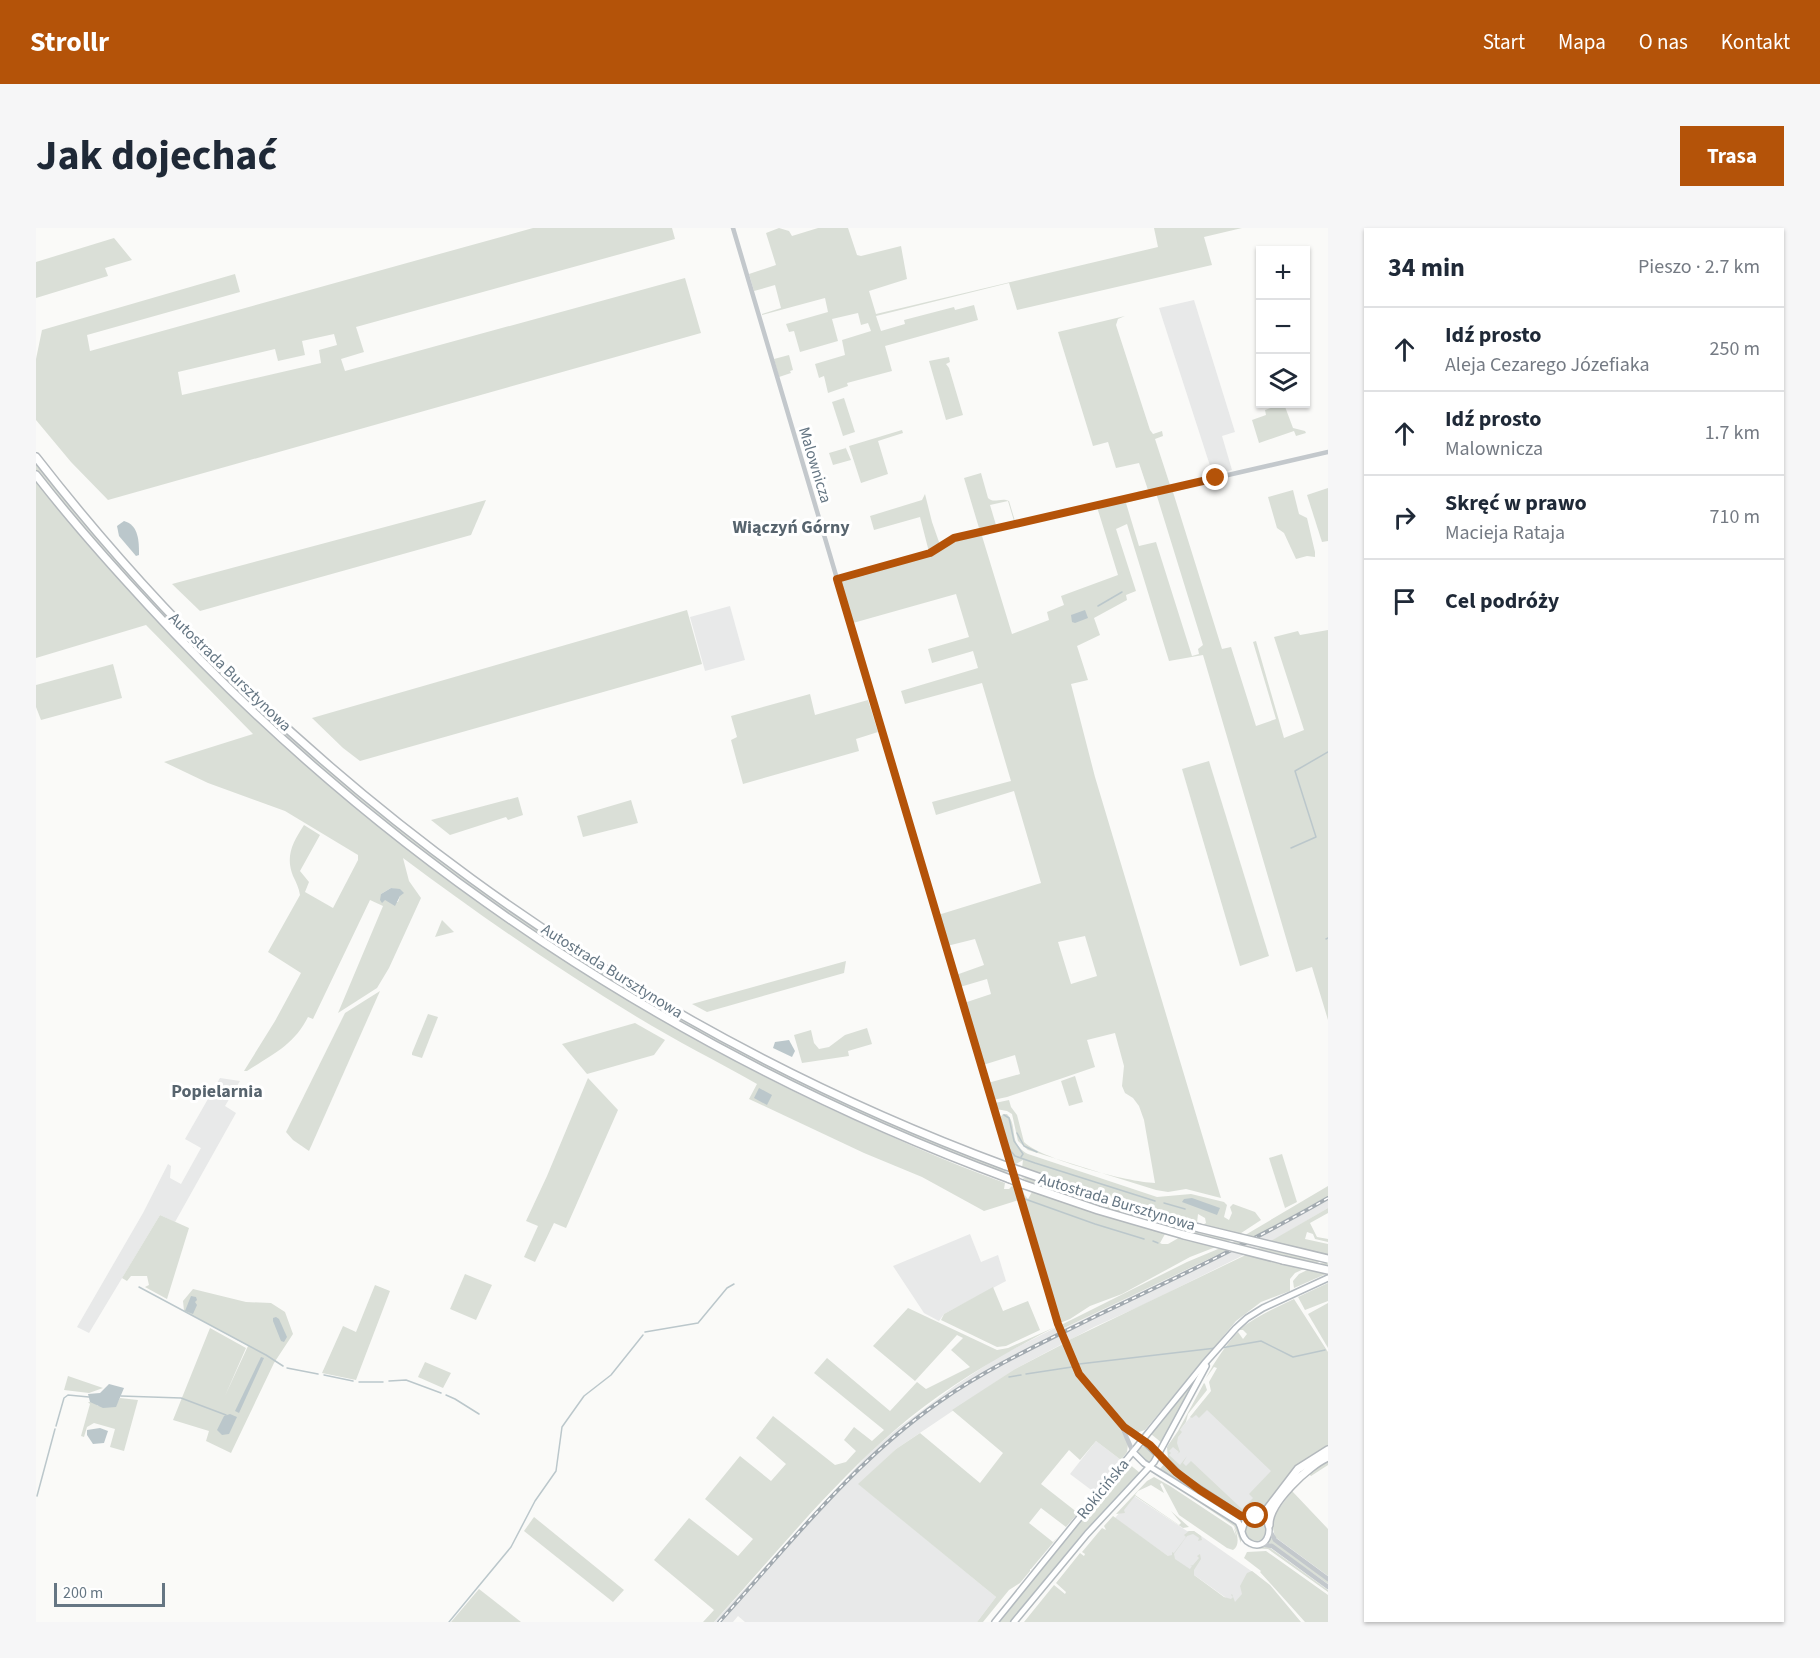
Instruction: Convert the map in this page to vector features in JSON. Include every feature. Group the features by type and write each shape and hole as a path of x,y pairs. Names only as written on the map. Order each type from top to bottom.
{"highway":[{"name":"Autostrada Bursztynowa","path":"36,457 110,547 169,612 268,710 361,793 488,891 616,976 736,1045 867,1109 1006,1166 1101,1199 1199,1228 1328,1259"},
{"name":"Autostrada Bursztynowa","path":"38,478 162,620 298,753 373,816 487,904 605,982 740,1059 884,1129 1022,1184 1146,1225 1328,1270"},
{"path":"1254,1517 1266,1511 1298,1469 1328,1450"},
{"path":"1270,1528 1271,1515 1294,1482 1304,1471 1328,1457"}],"main road":[{"name":"Rokicińska","path":"994,1622 1236,1328 1255,1313 1328,1278"},
{"name":"Rokicińska","path":"1014,1622 1087,1534 1150,1467 1212,1356"},
{"path":"1133,1452 1150,1467 1236,1521 1248,1542 1261,1544 1268,1539 1270,1528 1263,1518 1239,1515 1191,1484 1143,1440"},
{"path":"1242,1531 1244,1524 1254,1517"}],"street":[{"name":"Malownicza","path":"733,228 1058,1324 1079,1374 1117,1420 1143,1440"},
{"path":"837,579 930,553 954,538 1328,452"},
{"name":"Malownicza","path":"1117,1420 1133,1452"},
{"path":"1270,1528 1275,1540 1328,1579"},
{"path":"1261,1544 1272,1546 1328,1587"}],"shaded area":[{"path":"533,228 672,228 675,239 356,327 364,352 341,359 345,371 685,278 701,333 108,500 71,462 36,420 36,359 42,330 235,274 240,292 87,335 90,351","holes":["334,334 337,345 319,350 321,363 182,395 178,372 275,349 278,361 305,355 302,341"]},
{"path":"779,228 789,231 792,236 818,228 848,228 857,255 861,256 901,246 907,279 869,291 876,314 1158,247 1154,228 1242,228 1204,237 1212,265 1017,310 1009,283 876,316 881,331 905,324 904,320 954,307 955,310 974,305 978,320 885,346 892,371 847,383 848,386 828,393 824,376 819,378 815,364 845,355 842,340 871,331 868,323 861,325 858,313 832,319 838,341 800,352 794,331 789,332 786,324 828,312 825,298 762,315 781,308 775,285 754,291 749,274 776,265 766,233"},
{"path":"114,238 132,260 105,268 108,276 36,298 36,262"},
{"path":"1194,300 1235,432 1222,436 1232,470 1213,475 1159,308"},
{"path":"1125,316 1118,319 1116,325 1150,430 1153,434 1162,431 1163,436 1155,439 1170,485 1177,484 1137,494 1137,492 1148,490 1139,463 1116,468 1108,442 1093,446 1058,332"},
{"path":"789,355 793,370 779,377 774,359"},
{"path":"949,357 950,362 946,364 963,415 946,420 929,361"},
{"path":"844,398 855,432 843,436 832,402"},
{"path":"1286,408 1293,428 1306,433 1296,436 1294,431 1259,443 1252,420 1266,415 1265,410"},
{"path":"902,430 903,433 878,441 888,474 861,483 849,446"},
{"path":"846,448 851,460 833,465 829,453"},
{"path":"36,460 108,548 160,606 362,796 491,896 591,963 718,1038 848,1103 1001,1167 1008,1174 1001,1171 1000,1174 845,1109 684,1026 588,969 488,901 393,830 298,749 209,666 103,553 36,472"},
{"path":"981,473 988,498 1009,501 1015,521 1014,523 1005,524 1014,521 1008,501 990,505 996,525 1002,525 971,531 979,528 964,478"},
{"path":"36,482 120,579 207,671 300,757 396,839 497,915 602,985 712,1049 826,1107 892,1137 1005,1183 1004,1189 1015,1187 1019,1200 984,1211 922,1177 864,1153 749,1099 757,1084 652,1026 577,980 403,858 409,881 421,898 389,968 377,988 338,1013 383,906 370,900 313,1019 308,1017 296,1035 282,1048 244,1071 301,973 268,952 300,895 290,862 291,849 297,837 304,825 320,835 300,871 309,882 305,892 333,908 358,860 358,855 285,811 208,783 164,762 253,734 146,625 36,658","holes":["391,888 395,889 400,896 398,902 385,900 381,894"]},
{"path":"1189,486 1189,488 1173,492 1222,649 1231,647 1256,726 1276,719 1253,642 1256,641 1284,738 1304,730 1274,637 1298,631 1300,635 1328,630 1328,1020 1312,967 1296,972 1203,655 1169,661 1127,524 1116,529 1136,591 1126,595 1127,600 1094,618 1100,635 1077,646 1088,680 1071,684 1095,777 1221,1198 1186,1189 1168,1192 1101,1173 1155,1183 1144,1120 1139,1106 1125,1093 1122,1086 1124,1066 1115,1033 1087,1040 1095,1067 993,1100 988,1083 1020,1074 1015,1055 983,1065 964,1003 991,994 987,979 960,987 956,975 984,965 975,939 947,946 938,915 1041,883 1014,791 936,815 932,802 1011,781 982,683 905,704 901,691 978,668 973,651 932,663 928,649 969,637 956,594 853,623 841,585 842,580 848,577 924,556 955,540 989,531 990,534 982,536 1012,634 1049,620 1047,612 1064,605 1061,596 1118,575 1097,507 1145,495 1147,497 1126,503 1139,546 1156,542 1192,656 1199,654 1198,649 1203,645 1156,493","holes":["1085,936 1097,976 1071,984 1058,942"]},
{"path":"1328,488 1328,541 1322,542 1307,495"},
{"path":"1293,490 1299,514 1307,518 1315,557 1307,556 1296,559 1284,533 1277,528 1268,497"},
{"path":"925,494 939,546 929,552 920,517 874,530 870,516 922,500"},
{"path":"486,500 471,535 200,611 172,584"},
{"path":"124,521 133,526 135,530 139,555 136,556 119,536 117,526"},
{"path":"730,606 745,660 705,671 690,617"},
{"path":"687,610 702,664 360,761 312,718"},
{"path":"1085,610 1088,618 1072,622 1071,615"},
{"path":"113,664 122,698 41,720 36,707 36,685"},
{"path":"810,694 815,715 868,700 878,732 856,739 859,751 743,784 731,740 737,737 731,716"},
{"path":"1209,761 1269,956 1240,966 1182,769"},
{"path":"518,797 523,815 508,820 506,817 450,835 431,820"},
{"path":"631,800 638,823 583,837 577,816"},
{"path":"391,888 400,889 404,893 395,906 385,900 382,903 380,900 381,894"},
{"path":"442,920 454,932 435,937"},
{"path":"846,961 844,973 707,1012 692,1004"},
{"path":"380,991 309,1151 286,1132 345,1013"},
{"path":"428,1014 438,1017 422,1058 412,1053"},
{"path":"635,1023 665,1040 654,1055 587,1074 562,1044"},
{"path":"867,1028 872,1044 848,1051 849,1056 802,1063 794,1035 811,1030 814,1043 819,1049 829,1047 845,1035"},
{"path":"789,1040 795,1051 792,1057 773,1048 775,1042"},
{"path":"1075,1076 1083,1102 1069,1106 1061,1081"},
{"path":"220,1078 240,1081 225,1106 236,1113 175,1222 160,1215 89,1333 77,1327 143,1213 168,1164 171,1166 170,1178 181,1184 201,1148 185,1139"},
{"path":"588,1078 618,1110 566,1228 554,1223 535,1262 524,1257 538,1226 526,1221"},
{"path":"759,1088 772,1095 767,1105 754,1098"},
{"path":"1009,1100 1017,1115 1024,1142 1058,1159 1028,1150 1018,1141 1012,1114 996,1109 995,1103"},
{"path":"1003,1114 1007,1114 1012,1124 1015,1140 1028,1154 1157,1197 1191,1194 1224,1202 1227,1205 1224,1217 1229,1220 1232,1213 1230,1207 1233,1204 1255,1212 1261,1220 1226,1243 1190,1257 1122,1294 1090,1306 1060,1323 999,1119","holes":["1023,1160 1022,1168 1107,1197 1197,1223 1198,1214 1205,1218 1206,1223 1192,1231 1189,1228 1101,1201 1099,1208 1182,1233 1189,1232 1168,1244 1162,1244 1160,1243 1165,1234 1032,1192 1028,1199 1024,1194 1016,1164"]},
{"path":"1282,1154 1297,1202 1285,1208 1269,1158"},
{"path":"1027,1176 1051,1185 1048,1191 1026,1183 1027,1181 1021,1177"},
{"path":"1328,1186 1328,1196 1255,1237 1062,1329 1061,1325 1187,1262 1230,1244"},
{"path":"1328,1196 1328,1208 1272,1241 1094,1327 1015,1369 896,1449 859,1484 996,1597 977,1622 745,1622 738,1616 733,1622 714,1622 870,1452 956,1385 998,1357 1041,1335 1061,1325 1063,1329 1255,1237"},
{"path":"1192,1198 1220,1208 1217,1215 1182,1202 1184,1199"},
{"path":"1328,1208 1328,1213 1310,1223 1317,1237 1328,1239 1328,1242 1315,1239 1313,1234 1307,1232 1305,1239 1328,1244 1328,1258 1295,1273 1290,1279 1290,1291 1261,1302 1236,1321 1145,1430 1136,1433 1128,1427 1080,1373 1067,1341 1252,1252"},
{"path":"160,1215 189,1228 167,1299 145,1287 149,1285 147,1276 131,1276 127,1281 122,1278"},
{"path":"970,1234 981,1262 998,1255 1006,1281 944,1314 939,1321 924,1313 893,1266"},
{"path":"1328,1260 1328,1273 1294,1288 1293,1281 1299,1274"},
{"path":"465,1274 492,1285 476,1320 450,1309"},
{"path":"1328,1283 1328,1301 1305,1310 1298,1297"},
{"path":"375,1285 390,1291 356,1380 322,1373 343,1326 356,1332"},
{"path":"993,1287 1003,1311 1028,1301 1040,1330 1006,1346 997,1347 941,1320 944,1314"},
{"path":"193,1289 246,1302 271,1303 285,1312 293,1334 274,1363 231,1453 206,1441 209,1431 173,1420 210,1328 246,1348 225,1396 248,1346 184,1311 183,1301"},
{"path":"191,1296 196,1297 197,1300 193,1314 185,1311"},
{"path":"1294,1299 1328,1352 1328,1448 1299,1467 1263,1511 1243,1515 1189,1479 1168,1460 1167,1447 1204,1383 1207,1390 1188,1414 1180,1430 1182,1432 1177,1443 1180,1452 1177,1454 1179,1452 1173,1447 1169,1455 1180,1465 1187,1456 1183,1463 1186,1466 1191,1461 1242,1509 1253,1498 1249,1494 1271,1471 1207,1410 1199,1418 1196,1415 1190,1417 1211,1391 1209,1382 1217,1368 1214,1367 1206,1378 1220,1354 1238,1332 1243,1339 1247,1334 1239,1330 1259,1316"},
{"path":"1328,1303 1328,1348 1308,1314"},
{"path":"908,1308 997,1350 1008,1348 1055,1327 972,1374 895,1430 824,1499 714,1622 703,1622 714,1610 654,1560 689,1518 738,1556 753,1539 705,1499 740,1456 771,1481 786,1464 756,1438 773,1416 835,1465 846,1462 856,1451 844,1440 854,1427 872,1441 884,1430 814,1373 827,1358 890,1411 917,1382 926,1389 970,1367 951,1350 963,1338 957,1335 915,1381 873,1346"},
{"path":"276,1317 287,1337 284,1342 281,1341 273,1321"},
{"path":"1063,1344 1078,1377 1119,1427 1128,1444 1127,1452 1121,1460 1096,1441 1080,1460 1069,1450 1041,1484 1078,1513 1066,1527 1041,1508 1029,1523 1053,1542 1058,1537 1020,1583 1009,1590 983,1622 977,1622 996,1597 858,1484 896,1449 920,1433 980,1483 1003,1453 952,1410 1015,1369"},
{"path":"261,1357 264,1358 239,1413 235,1411"},
{"path":"425,1362 451,1373 443,1388 418,1377"},
{"path":"68,1376 103,1388 89,1393 64,1390"},
{"path":"1194,1383 1162,1443 1151,1434"},
{"path":"109,1384 124,1388 116,1407 103,1408 90,1402 88,1394 100,1393"},
{"path":"120,1398 138,1400 124,1451 110,1447 115,1429 94,1423 87,1427 84,1437 81,1436 90,1404 88,1402 93,1402 98,1406 116,1405"},
{"path":"1203,1401 1280,1477 1245,1512 1169,1459 1168,1445"},
{"path":"230,1414 237,1417 229,1434 222,1435 217,1430 224,1416"},
{"path":"100,1428 108,1431 104,1443 93,1444 87,1435 87,1430"},
{"path":"1096,1441 1121,1460 1094,1492 1070,1474"},
{"path":"1146,1446 1154,1454 1146,1462 1138,1454"},
{"path":"1328,1459 1328,1465 1311,1476 1308,1473"},
{"path":"1128,1463 1140,1473 1084,1532 1010,1622 998,1622"},
{"path":"1165,1463 1243,1519 1241,1523 1159,1470"},
{"path":"1308,1473 1292,1491 1328,1529 1328,1576 1275,1537 1271,1520 1301,1478"},
{"path":"1154,1477 1232,1527 1236,1536 1234,1528 1237,1533 1237,1546 1233,1550 1227,1548 1179,1515 1162,1483 1160,1484 1164,1493 1151,1485 1138,1491 1135,1495 1179,1525 1181,1523 1171,1511 1189,1527 1183,1528 1135,1496 1124,1510 1125,1513 1116,1514 1147,1481"},
{"path":"1134,1496 1187,1531 1194,1531 1257,1575 1236,1605 1115,1518"},
{"path":"1191,1497 1236,1524 1241,1543 1234,1526"},
{"path":"1113,1516 1168,1556 1174,1553 1186,1537 1184,1535 1189,1531 1194,1531 1201,1536 1202,1540 1198,1541 1199,1538 1193,1534 1187,1536 1174,1554 1175,1559 1190,1569 1200,1554 1201,1559 1194,1570 1194,1575 1224,1597 1231,1599 1232,1594 1235,1602 1242,1594 1240,1586 1247,1573 1252,1571 1270,1585 1301,1622 1024,1622 1054,1585 1065,1594 1066,1592 1056,1583 1080,1553 1084,1556 1082,1552 1102,1528 1106,1530 1104,1526"},
{"path":"534,1517 624,1590 613,1602 524,1531"},
{"path":"1256,1519 1264,1522 1267,1530 1264,1538 1256,1541 1248,1538 1245,1530 1248,1522"},
{"path":"1271,1538 1328,1581 1328,1584 1268,1542"},
{"path":"1269,1547 1328,1592 1268,1549 1248,1548"},
{"path":"1266,1551 1328,1595 1328,1622 1305,1622 1261,1571 1244,1558 1247,1552"},
{"path":"479,1589 521,1622 451,1622"}],"waterway":[{"path":"1098,606 1122,592"},
{"path":"1291,848 1316,837 1295,771 1328,752"},
{"path":"1004,1115 1009,1118 1014,1141 1023,1154 1021,1157"},
{"path":"1017,1133 1024,1146 1037,1152"},
{"path":"1010,1150 1015,1156 1155,1201"},
{"path":"1025,1199 1144,1239"},
{"path":"1164,1203 1185,1209"},
{"path":"1153,1241 1158,1243"},
{"path":"645,1332 698,1323 727,1288 734,1284"},
{"path":"139,1287 283,1366"},
{"path":"449,1622 511,1547 535,1501 556,1471 562,1427 584,1396 611,1375 643,1335"},
{"path":"1221,1348 1261,1341 1293,1357 1325,1350"},
{"path":"1079,1364 1216,1348"},
{"path":"1026,1374 1072,1367"},
{"path":"287,1368 318,1374"},
{"path":"324,1375 353,1381"},
{"path":"1009,1377 1021,1375"},
{"path":"389,1381 406,1380 441,1393"},
{"path":"359,1382 383,1382"},
{"path":"56,1426 64,1398 68,1395 89,1397"},
{"path":"446,1395 479,1414"},
{"path":"121,1396 181,1398 226,1415"},
{"path":"37,1496 55,1429"}],"railway":[{"path":"719,1622 850,1477 908,1425 939,1402 977,1377 1017,1356 1214,1259 1328,1198"}],"district":[{"name":"Wiączyń Górny","path":"791,527"},
{"name":"Popielarnia","path":"217,1091"}],"route":[{"path":"1216,478 954,538 930,553 837,579 1058,1324 1076,1369 1119,1422 1150,1445 1183,1478 1241,1516 1248,1518 1256,1516"}]}
